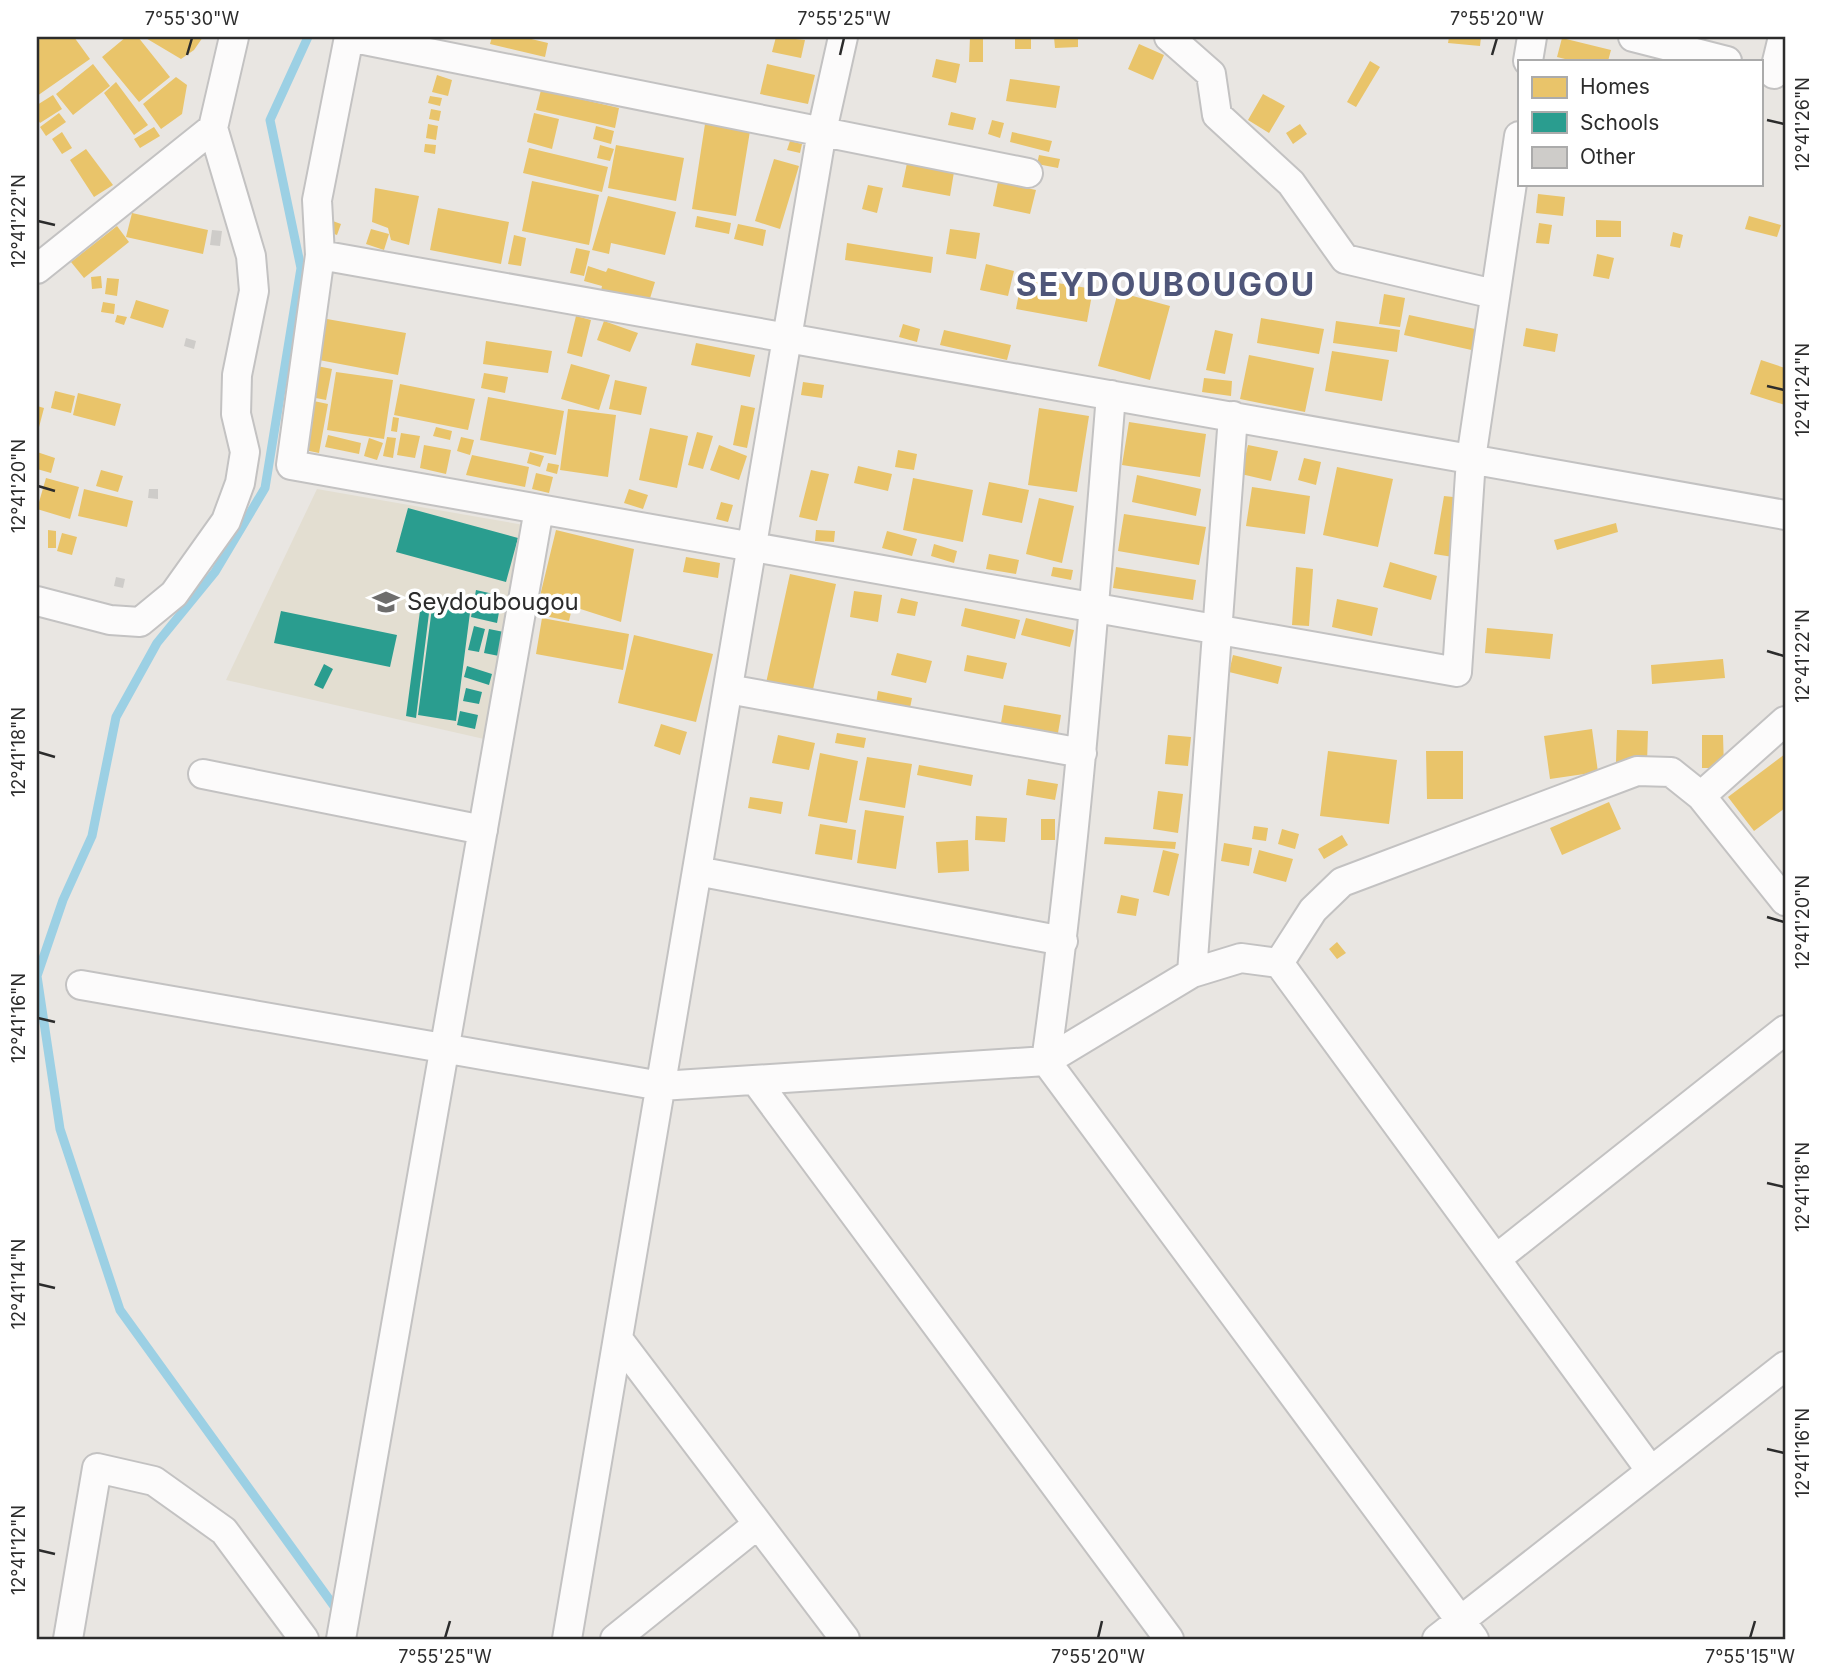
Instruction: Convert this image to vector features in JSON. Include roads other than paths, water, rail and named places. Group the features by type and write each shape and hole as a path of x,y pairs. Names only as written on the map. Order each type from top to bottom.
{"street":[{"path":"37,601 110,620 140,622 174,594 226,521 240,483 245,452 236,414 237,374 254,291 251,256 213,128 234,37"},
{"path":"1028,173 349,37 317,200 320,255 291,465 1457,672 1471,459 1518,142"},
{"path":"567,1639 822,131 843,37"},
{"path":"1169,37 1211,74 1217,114 1292,183 1345,258 1494,294"},
{"path":"1528,60 1532,37"},
{"path":"1633,37 1723,60"},
{"path":"1773,73 1783,37"},
{"path":"37,269 213,128"},
{"path":"320,255 1785,515"},
{"path":"1111,395 1082,753 1063,941 1046,1061 1467,1630"},
{"path":"1192,973 1233,416"},
{"path":"341,1639 539,509"},
{"path":"727,689 1082,753"},
{"path":"1701,796 1785,721"},
{"path":"1279,963 1313,910 1342,882 1637,771 1671,772 1701,796 1785,901"},
{"path":"203,774 483,830"},
{"path":"697,871 1063,941"},
{"path":"80,985 661,1086 1046,1061 1192,973 1241,958 1279,963 1651,1471"},
{"path":"1496,1259 1785,1030"},
{"path":"756,1081 1169,1639"},
{"path":"618,1339 845,1639"},
{"path":"1437,1639 1467,1630 1651,1471 1785,1366"},
{"path":"68,1639 97,1468 154,1481 224,1531 304,1639"},
{"path":"615,1639 758,1524"}],"waterway":[{"path":"308,37 270,120 301,268 265,488 215,572 157,643 116,717 92,836 63,900 37,976 60,1129 120,1310 339,1613"}],"place":[{"name":"Seydoubougou","path":"386,602"}],"district":[{"name":"SEYDOUBOUGOU","path":"1166,285"}]}
